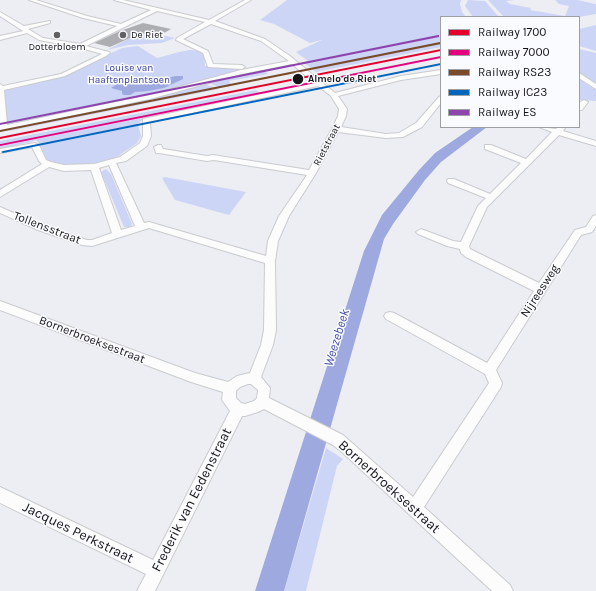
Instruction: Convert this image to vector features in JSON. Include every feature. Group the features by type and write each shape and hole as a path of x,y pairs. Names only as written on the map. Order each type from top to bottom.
{"street":[{"path":"31,0 85,17 122,26"},
{"name":"Rietstraat","path":"116,0 230,26 263,40 294,62 334,95 343,109 342,116 336,129 312,173 281,221 273,240 270,261 270,330 267,345 254,379"},
{"path":"249,0 179,40 202,48 206,52 210,66 245,67 253,69"},
{"path":"81,46 155,10"},
{"path":"0,14 47,41 81,46 107,52 104,55 63,75 33,83 0,88 2,129 150,97 253,69 294,62"},
{"path":"0,38 48,22"},
{"path":"334,95 401,78 440,72"},
{"path":"580,75 596,87"},
{"path":"0,151 26,146 35,146 42,161 48,164 64,168 94,167 112,163 131,154 144,144 147,136 146,121 319,84"},
{"path":"336,129 386,136 400,135 408,132 418,125 440,99"},
{"path":"464,246 482,207 560,129 596,144"},
{"path":"144,144 158,147 157,149 159,152 207,160 213,157 312,173"},
{"path":"488,147 527,162"},
{"path":"112,163 141,228 149,226 270,261"},
{"path":"0,194 48,164"},
{"path":"94,167 118,235"},
{"path":"451,181 492,197"},
{"name":"Tollensstraat","path":"0,210 41,228 86,243 92,243 141,228"},
{"name":"Nijreesweg","path":"489,370 578,232 592,231 596,218"},
{"path":"421,232 451,244 464,246"},
{"path":"464,246 470,254 542,289"},
{"name":"Bornerbroeksestraat","path":"0,305 195,378 230,388"},
{"path":"390,316 489,370 496,383 414,509"},
{"path":"254,379 264,388 262,401 258,406 252,409 238,409 229,400 230,388 241,380 254,379"},
{"name":"Bornerbroeksestraat","path":"262,401 338,440 504,591"},
{"name":"Frederik van Eedenstraat","path":"146,591 238,409"},
{"name":"Jacques Perkstraat","path":"0,495 157,571"}],"green space":[{"path":"287,0 461,0 460,4 462,12 465,16 440,16 440,47 316,72 312,69 316,67 311,68 303,62 308,61 296,52 322,40 310,43 274,24 260,20"},
{"path":"468,0 485,1 498,16 472,16 465,6"},
{"path":"488,0 515,0 506,1 510,4 531,8 530,10 565,16 503,16"},
{"path":"555,0 577,0 596,4 596,14 580,17 565,16 569,6 559,4"},
{"path":"596,25 596,51 580,46 580,29"},
{"path":"139,33 157,37 161,35 175,38 162,43 128,45 107,50"},
{"name":"Louise van Haaftenplantsoen","path":"138,46 157,58 190,50 204,51 205,66 250,69 161,93 7,126 3,90 59,77 122,48"},
{"path":"580,49 596,53 596,85 580,74"},
{"path":"262,69 268,74 229,81 231,84 229,87 219,87 206,82"},
{"path":"580,80 596,90 596,101 580,100"},
{"path":"202,83 219,89 9,131 8,129 156,97"},
{"path":"278,89 280,91 143,119 138,124 141,136 137,143 117,157 101,163 65,166 52,162 47,160 40,144 36,140 0,149 0,141 256,90 259,93"},
{"path":"106,169 111,174 132,224 130,227 124,227 101,172"},
{"path":"165,177 246,192 229,215 175,200 162,178"},
{"path":"326,448 343,459 337,466 306,591 284,591"}],"water":[{"path":"175,76 183,76 183,79 164,88 135,92 130,95 124,95 122,94 122,91 111,88 120,82 139,77 148,77 161,80"},
{"name":"Weezebeek","path":"472,128 486,128 441,162 425,180 384,239 284,591 255,591 364,251 382,215 435,153"}],"building":[{"name":"De Riet","path":"143,23 171,29 157,37 141,33 110,47 94,43 120,31"}],"rail line":[{"name":"ES","path":"0,124 438,36"},
{"name":"RS23","path":"0,131 440,43"},
{"name":"1700","path":"0,138 440,50"},
{"name":"7000","path":"1,145 440,57"},
{"name":"IC23","path":"3,152 440,64"}],"place":[{"name":"Dotterbloem","path":"57,35"},
{"name":"De Riet","path":"123,35"},
{"name":"Almelo de Riet","path":"298,79"}]}
